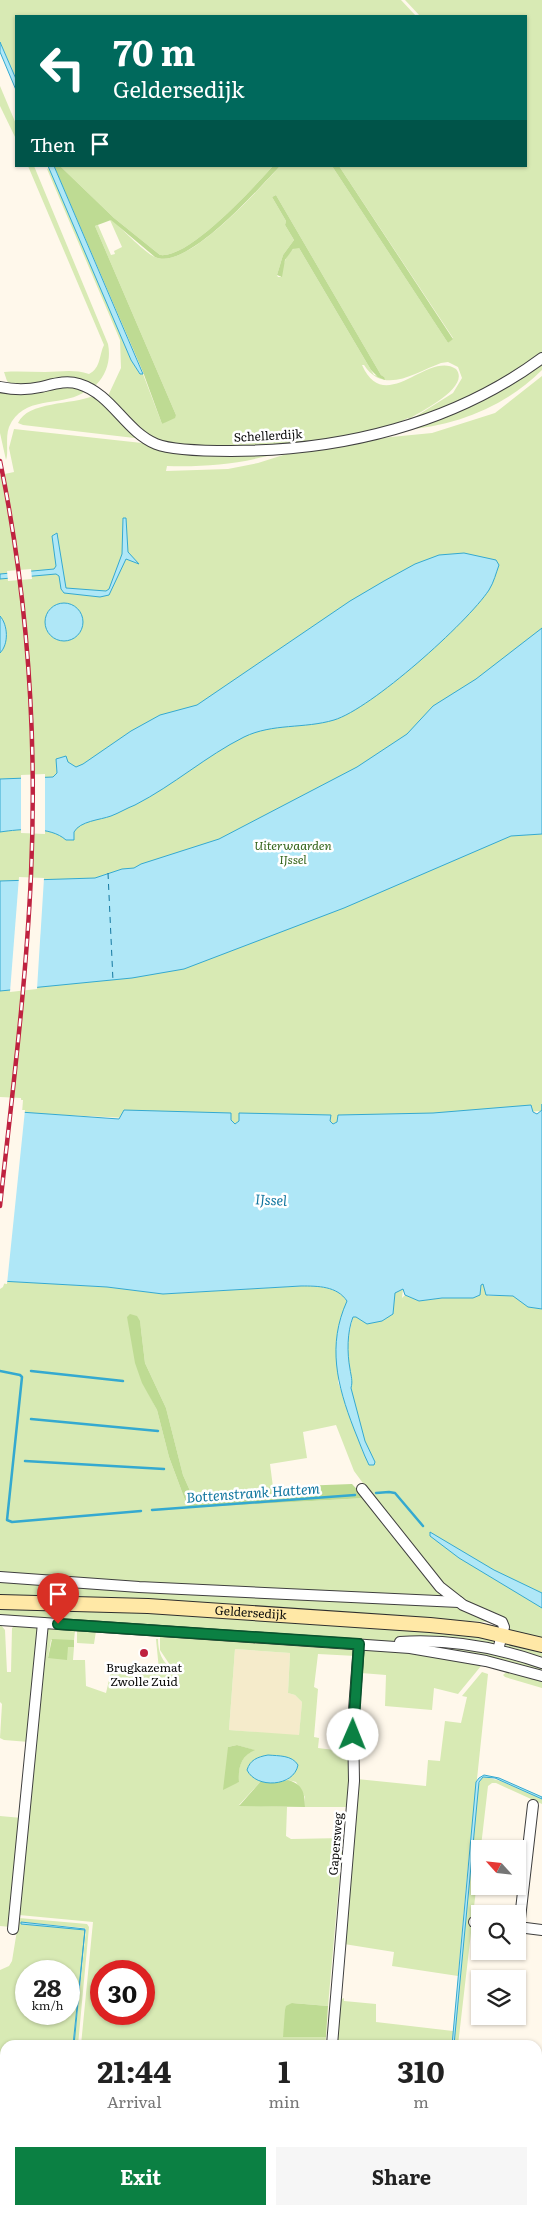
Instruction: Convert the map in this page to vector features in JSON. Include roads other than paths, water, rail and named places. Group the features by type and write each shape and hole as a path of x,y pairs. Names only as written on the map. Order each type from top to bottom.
{"main road":[{"name":"Geldersedijk","path":"0,1602 148,1606 430,1625 502,1634 542,1645"}],"street":[{"name":"Schellerdijk","path":"0,387 26,389 58,383 79,384 101,395 142,436 157,445 211,451 253,451 343,442 388,432 432,417 485,394 542,358"},
{"name":"Geldersedijk","path":"362,1488 440,1587 459,1602 500,1620 504,1627 502,1634"},
{"name":"Geldersedijk","path":"0,1577 139,1587 459,1602"},
{"name":"Geldersedijk","path":"0,1620 387,1646 448,1654 542,1676"},
{"path":"13,1929 43,1623"},
{"path":"498,1650 502,1634"},
{"name":"Geldersedijk","path":"387,1646 411,1641 442,1642 498,1650 542,1663"},
{"name":"Gapersweg","path":"332,2040 352,1800 354,1770 353,1716 359,1644"},
{"path":"521,1905 533,1805"},
{"path":"526,1928 542,1930"}],"water":[{"path":"0,42 15,77 15,88 0,52"},
{"path":"48,167 54,167 143,374 140,374 131,360"},
{"path":"123,518 126,518 128,552 139,564 126,559 109,595 100,597 64,593 61,589 59,576 56,574 0,579 0,574 54,569 56,566 52,536 57,533 66,588 106,591 109,589 122,554"},
{"path":"464,553 496,560 499,565 489,590 478,605 440,643 394,683 350,713 323,723 277,728 244,737 135,805 111,816 81,825 74,832 74,840 66,840 52,832 35,830 0,832 0,779 53,777 57,773 56,759 66,756 68,762 76,767 83,764 131,731 160,715 197,705 350,601 384,581 415,564 439,555"},
{"path":"64,603 77,609 83,622 77,635 64,641 51,635 45,622 51,609"},
{"path":"0,616 5,624 6,640 0,653"},
{"path":"542,628 542,834 511,836 344,908 184,969 132,978 0,991 0,881 95,878 122,869 134,868 141,864 219,839 357,767 407,734 433,706 476,679"},
{"name":"IJssel","path":"0,1100 20,1112 119,1119 124,1110 231,1113 231,1120 235,1124 239,1121 239,1113 331,1115 330,1121 333,1124 337,1122 338,1115 433,1113 531,1105 533,1112 537,1114 542,1110 542,1309 528,1307 513,1296 486,1295 483,1284 481,1285 480,1295 473,1298 442,1298 419,1301 405,1295 403,1289 395,1293 393,1314 382,1321 367,1324 353,1317 348,1343 351,1388 365,1441 375,1462 374,1465 369,1465 348,1413 339,1381 336,1349 337,1333 347,1301 338,1292 327,1288 301,1286 163,1294 107,1287 0,1281"},
{"path":"430,1532 494,1570 542,1593 542,1608 459,1558 430,1536"},
{"path":"268,1755 292,1759 298,1765 295,1772 290,1778 274,1783 258,1780 247,1770 252,1761"},
{"path":"484,1775 499,1778 542,1797 542,1799 495,1778 483,1777 479,1782 473,1840 471,1840 471,1866 454,2040 452,2040 476,1782"},
{"path":"21,1922 85,1929 85,1930 21,1924"}],"waterway":[{"name":"Bottenstrank Hattem","path":"0,1371 22,1377 7,1520 12,1522 141,1511"},
{"path":"31,1371 123,1381"},
{"path":"31,1419 158,1431"},
{"path":"25,1461 164,1469"},
{"name":"Bottenstrank Hattem","path":"376,1493 395,1493 423,1526"},
{"name":"Bottenstrank Hattem","path":"152,1510 355,1495"}],"railway":[{"path":"0,461 10,512 24,615 33,771 33,823 26,958 0,1206"}],"place":[{"name":"Brugkazemat Zwolle Zuid","path":"144,1653"}],"park label":[{"name":"Uiterwaarden IJssel","path":"293,853"}]}
